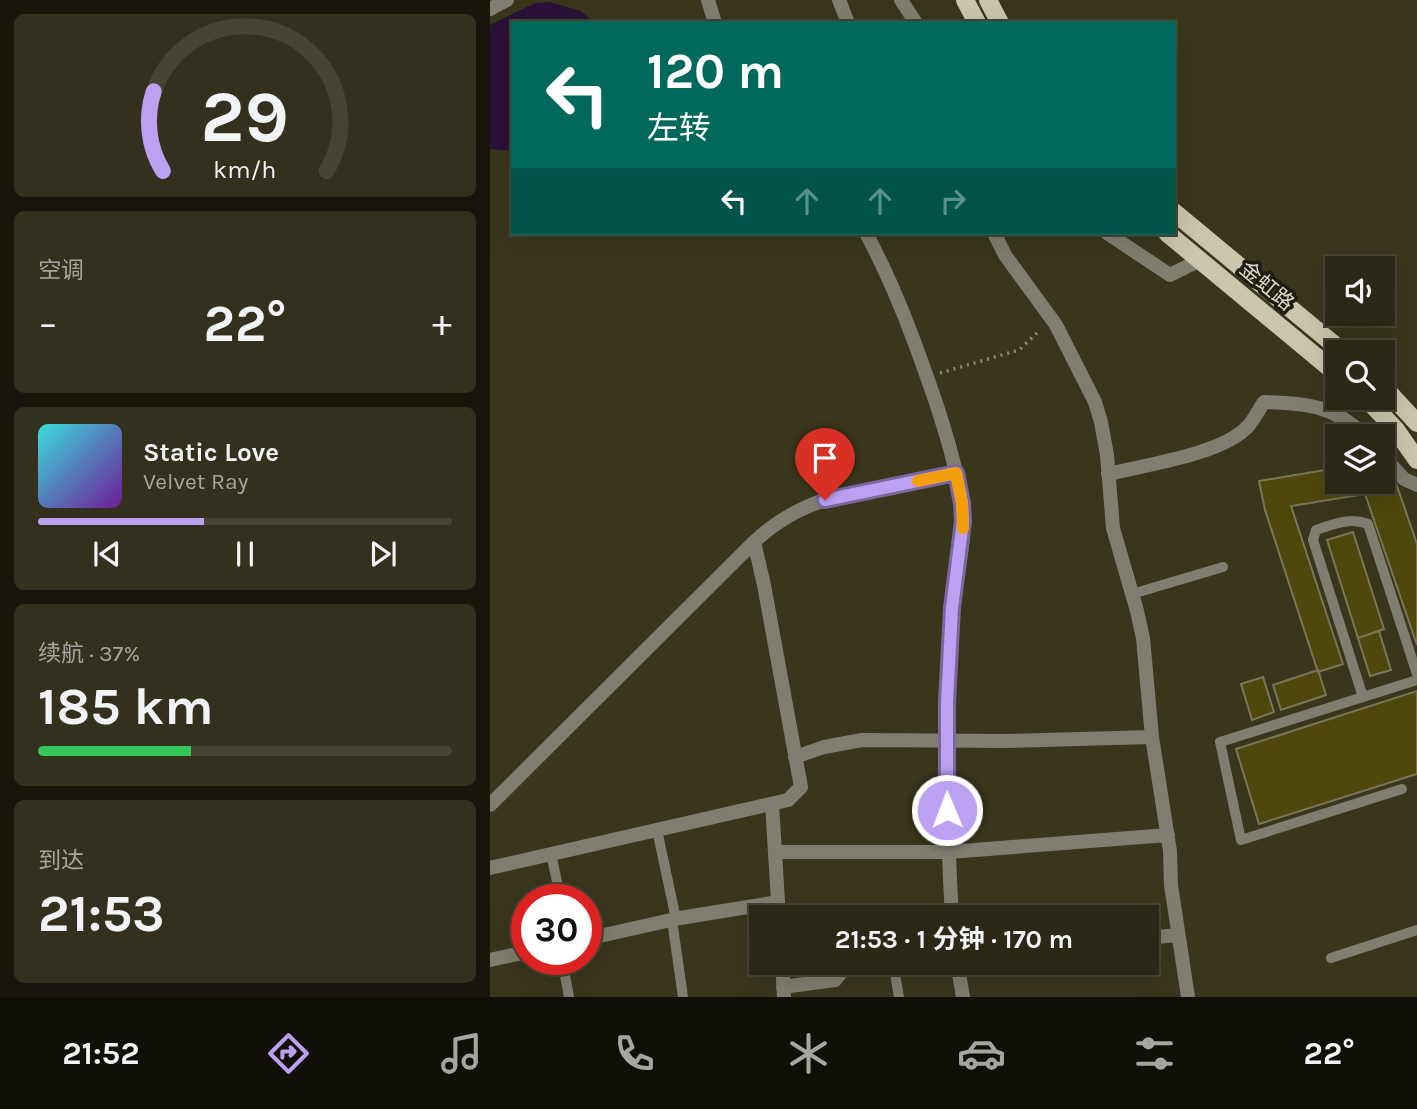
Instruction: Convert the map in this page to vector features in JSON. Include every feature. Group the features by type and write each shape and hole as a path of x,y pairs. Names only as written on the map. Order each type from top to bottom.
{"main road":[{"path":"965,0 976,21"},
{"path":"988,0 999,21"},
{"name":"金虹路","path":"1176,214 1329,340"},
{"name":"金虹路","path":"1169,235 1325,364"},
{"path":"1395,399 1417,423"},
{"path":"1377,410 1396,430 1417,460"}],"street":[{"path":"490,9 507,0"},
{"path":"708,0 714,21"},
{"path":"839,0 847,21"},
{"path":"901,0 915,21"},
{"path":"867,235 911,327 949,443 962,503 963,521 952,608 947,740 951,905"},
{"path":"995,235 1005,255 1052,319 1095,402 1105,441 1113,528 1143,638 1152,737 1168,835 1178,935 1188,997"},
{"path":"1110,235 1170,275 1200,260"},
{"path":"1108,474 1213,448 1231,440 1248,426 1264,402 1303,403 1342,418 1350,424"},
{"path":"1395,469 1404,479 1417,485"},
{"path":"490,805 754,542 779,521 808,505 825,500 956,473"},
{"path":"490,868 772,804 788,800 797,794 801,787 796,757 754,542"},
{"path":"796,757 824,747 862,740 1152,737"},
{"path":"772,804 778,905"},
{"path":"775,852 949,852 1168,835"},
{"path":"602,936 674,920 749,912"},
{"path":"1159,937 1178,935"},
{"path":"490,960 511,955"},
{"path":"783,992 835,980 839,975"},
{"path":"959,975 963,997"}],"lane":[{"path":"1363,697 1313,540 1316,530 1346,520 1368,524 1417,674"},
{"path":"1132,594 1223,567"},
{"path":"1402,789 1241,840 1220,742 1417,680"},
{"path":"657,830 674,920 683,997"},
{"path":"551,854 558,884"},
{"path":"1331,958 1417,930"},
{"path":"565,975 569,997"},
{"path":"895,975 899,997"}],"path":[{"path":"927,377 1019,350 1052,319"}],"shaded area":[{"path":"549,2 581,11 592,21 511,21 511,151 490,149 490,25 535,3"}],"building":[{"path":"1325,470 1325,494 1365,494 1291,506 1343,664 1318,672 1265,510 1259,481"},
{"path":"1396,483 1417,544 1417,645 1365,494 1395,494"},
{"path":"1353,532 1384,629 1358,638 1327,540"},
{"path":"1379,631 1391,670 1370,676 1358,638"},
{"path":"1318,670 1326,695 1281,710 1273,685"},
{"path":"1263,677 1274,712 1252,720 1241,684"},
{"path":"1417,691 1417,774 1259,824 1236,749"}],"slow traffic":[{"path":"918,481 956,473 962,503 963,528"}],"route":[{"path":"825,500 956,473 963,521 952,608 947,702 947,810"}]}
